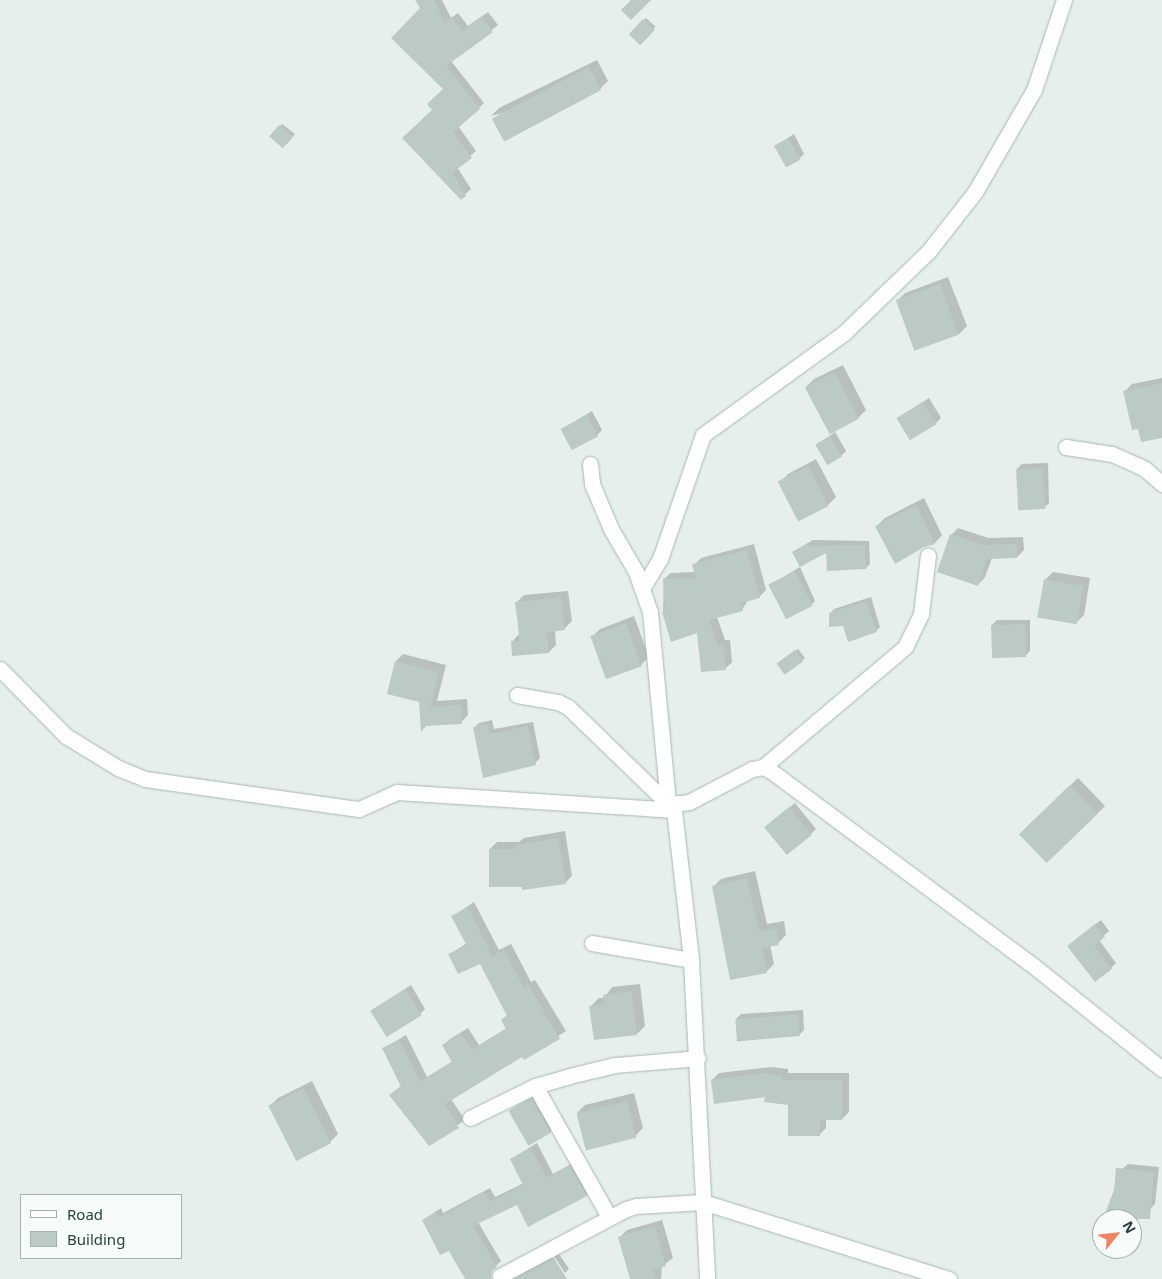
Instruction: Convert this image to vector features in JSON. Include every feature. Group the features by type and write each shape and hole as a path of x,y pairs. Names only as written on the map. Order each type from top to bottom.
{"street":[{"path":"643,587 660,559 703,435 844,333 928,252 975,192 1034,90 1064,0"},
{"path":"1066,447 1112,454 1145,469 1162,484"},
{"path":"590,464 592,484 611,529 643,587 650,612 671,807 692,960 708,1279"},
{"path":"0,669 66,736 118,768 145,779 359,809 398,792 671,807 689,802 752,769 763,768 905,647 921,614 928,556"},
{"path":"517,695 558,702 568,707 671,807"},
{"path":"763,768 1035,966 1162,1069"},
{"path":"592,943 692,960"},
{"path":"470,1118 535,1086 615,1065 698,1058"},
{"path":"535,1086 609,1217"},
{"path":"500,1276 609,1217 636,1206 703,1202 949,1279"}],"building":[{"path":"415,0 434,0 445,23 452,17 462,31 482,17 493,32 446,66 480,109 453,132 472,158 452,173 466,196 461,200 402,138 432,110 427,104 443,89 391,38 420,8"},
{"path":"631,0 651,0 631,20 621,10"},
{"path":"643,19 655,30 640,45 629,34"},
{"path":"589,67 601,90 504,142 492,119"},
{"path":"279,125 293,137 283,148 269,136"},
{"path":"788,138 800,160 786,168 774,146"},
{"path":"940,284 958,335 914,351 896,300"},
{"path":"834,372 859,419 830,434 805,387"},
{"path":"1162,383 1162,438 1141,442 1138,429 1132,430 1123,391"},
{"path":"923,402 936,424 910,440 896,418"},
{"path":"587,415 598,436 572,450 561,429"},
{"path":"830,436 842,457 827,465 815,444"},
{"path":"808,466 828,506 798,522 778,481"},
{"path":"1043,468 1045,509 1018,510 1016,469"},
{"path":"916,505 935,544 924,547 895,564 875,526"},
{"path":"950,534 981,545 1017,544 1017,558 987,559 978,586 937,572"},
{"path":"808,543 809,546 865,545 866,569 827,571 826,553 800,567 792,552"},
{"path":"747,550 760,598 741,603 743,611 709,620 718,646 724,646 726,670 701,672 697,633 671,642 662,612 665,611 663,579 696,578 692,564"},
{"path":"795,571 813,606 786,619 768,585"},
{"path":"1044,579 1083,586 1077,624 1037,617"},
{"path":"561,597 565,630 547,632 549,653 512,656 511,641 520,641 515,602"},
{"path":"866,601 877,632 848,642 843,626 829,627 829,613"},
{"path":"626,623 642,666 606,679 590,636"},
{"path":"1025,624 1026,657 992,658 991,625"},
{"path":"795,650 803,661 785,675 776,664"},
{"path":"395,661 439,672 430,707 461,705 462,724 426,726 421,732 419,702 387,694"},
{"path":"487,724 489,734 528,726 536,765 483,778 473,727"},
{"path":"1070,785 1098,814 1047,863 1019,834"},
{"path":"789,807 812,835 787,855 764,827"},
{"path":"558,838 566,884 522,890 522,887 489,887 489,849 516,849 515,845"},
{"path":"747,878 759,931 776,928 779,945 762,948 767,973 730,980 712,886"},
{"path":"468,908 492,956 504,950 524,988 528,985 560,1039 524,1060 522,1057 445,1104 459,1128 429,1146 389,1095 401,1086 382,1048 399,1040 420,1082 452,1062 442,1045 461,1033 472,1050 506,1029 501,1020 507,1016 480,964 458,974 448,954 467,946 451,916"},
{"path":"1095,924 1105,937 1094,946 1112,969 1095,982 1067,946"},
{"path":"405,989 421,1015 387,1037 370,1011"},
{"path":"632,991 637,1035 594,1040 589,1006 604,1004 603,995"},
{"path":"798,1014 800,1036 737,1041 735,1019"},
{"path":"763,1073 782,1076 782,1080 842,1080 842,1120 820,1120 820,1136 788,1136 788,1105 764,1102 765,1097 714,1104 711,1080"},
{"path":"303,1088 331,1143 296,1161 268,1106"},
{"path":"531,1098 551,1133 528,1146 508,1111"},
{"path":"627,1101 636,1138 586,1150 577,1114"},
{"path":"531,1148 547,1178 570,1166 587,1196 528,1227 517,1205 473,1226 497,1267 492,1271 491,1279 465,1279 449,1251 440,1255 422,1220 435,1213 438,1218 484,1192 490,1202 523,1185 510,1159"},
{"path":"1116,1168 1154,1172 1150,1219 1142,1219 1142,1209 1107,1209 1114,1190"},
{"path":"655,1226 666,1266 653,1270 656,1279 630,1279 618,1237"},
{"path":"554,1258 567,1279 514,1279"}]}
